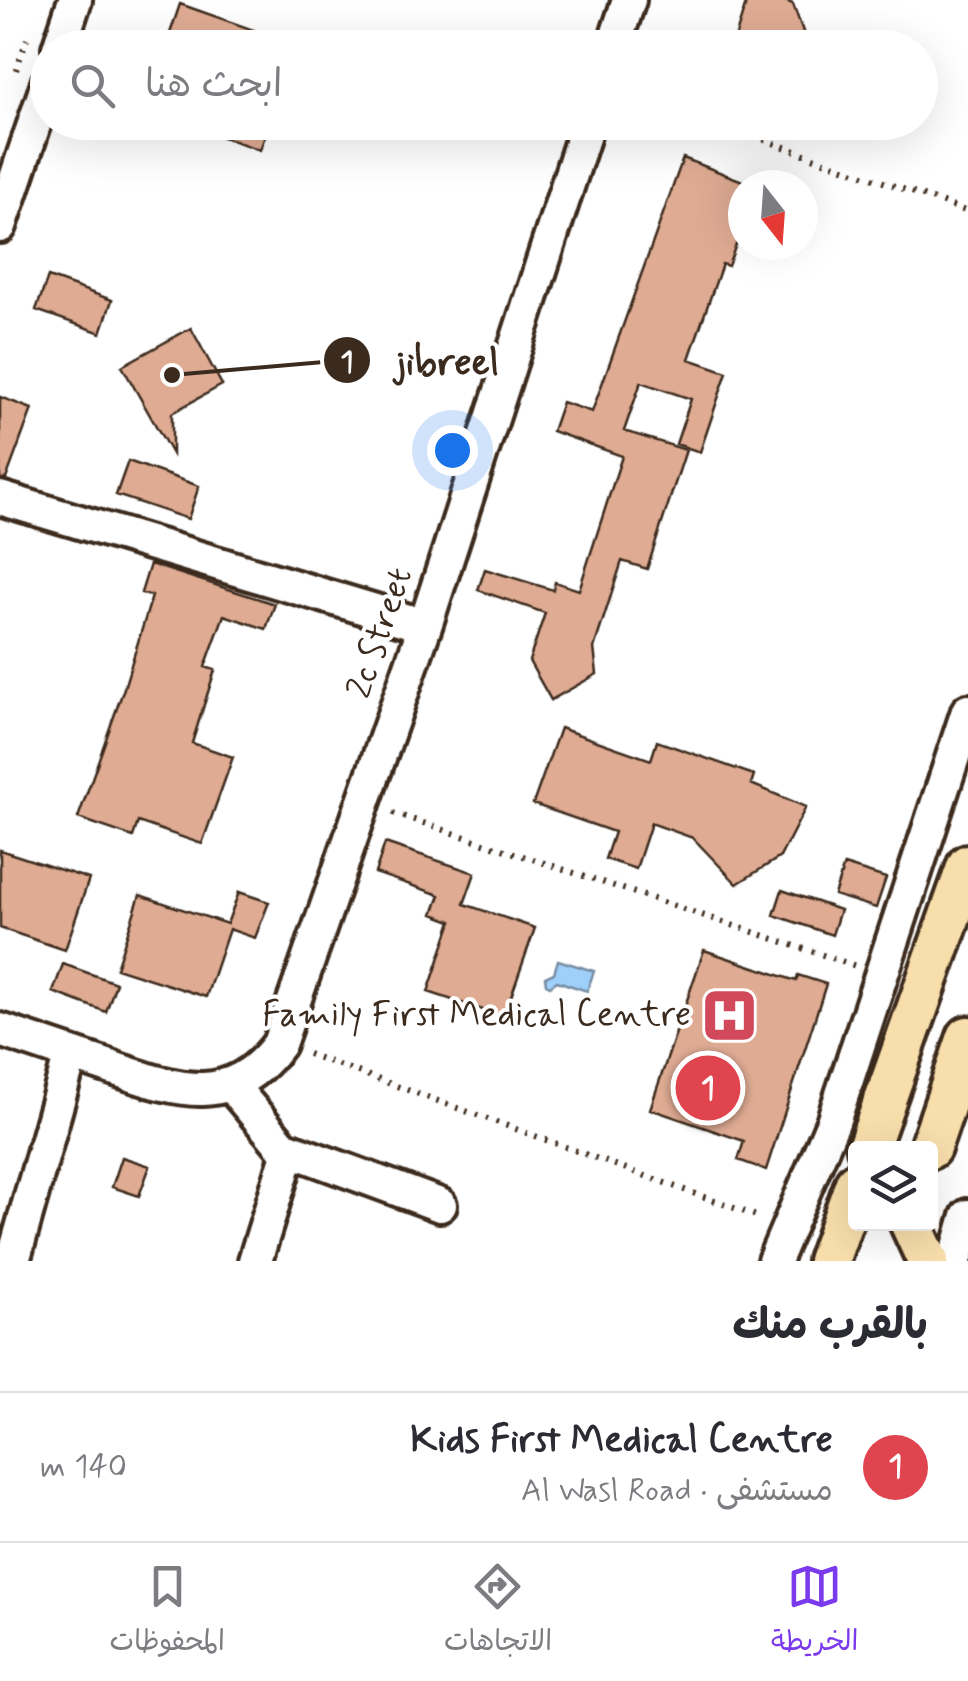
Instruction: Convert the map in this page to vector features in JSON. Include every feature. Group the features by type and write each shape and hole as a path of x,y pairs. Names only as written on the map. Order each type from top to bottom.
{"main road":[{"path":"870,1141 968,865"},
{"path":"932,1141 968,1037"},
{"path":"828,1261 848,1205"},
{"path":"892,1261 905,1231"},
{"path":"912,1231 928,1261"}],"street":[{"path":"65,30 75,0"},
{"path":"619,30 630,0"},
{"path":"0,226 30,137"},
{"name":"2c Street","path":"230,1084 266,1061 279,1044 425,626 582,140"},
{"path":"0,498 425,626"},
{"path":"774,1261 830,1132 968,711"},
{"path":"0,1030 166,1086 210,1090 230,1084 272,1138 290,1151 440,1205"},
{"path":"13,1261 70,1054"},
{"path":"254,1261 290,1151"},
{"path":"955,1261 968,1216"}],"path":[{"path":"12,82 29,33"},
{"path":"765,140 968,212"},
{"path":"364,803 882,974"},
{"path":"279,1044 789,1227"}],"water":[{"path":"558,960 594,971 587,991 557,981 546,984 545,977 554,973"}],"building":[{"path":"747,0 783,0 793,4 802,30 738,30"},
{"path":"180,4 253,30 171,30"},
{"path":"231,140 264,140 260,150"},
{"path":"683,158 728,175 730,260 728,266 722,264 689,359 727,372 700,452 676,444 691,399 641,382 624,431 686,450 647,569 622,561 594,648 597,674 551,700 529,661 545,613 478,590 485,569 553,590 555,582 579,590 622,456 552,431 562,402 592,412"},
{"path":"48,277 112,300 101,333 36,310"},
{"path":"191,328 222,385 172,413 172,454 122,366"},
{"path":"0,397 32,409 6,479 0,479"},
{"path":"128,461 199,486 188,519 116,495"},
{"path":"150,564 275,604 266,629 224,615 205,667 215,670 192,743 233,757 202,844 138,822 133,837 78,818 152,596 141,593"},
{"path":"560,728 651,760 657,741 754,775 751,784 806,807 780,857 737,884 693,838 651,823 636,869 605,859 614,832 533,804"},
{"path":"385,843 475,873 464,904 535,928 504,1017 428,992 452,921 433,914 440,895 375,873"},
{"path":"0,850 89,879 65,950 0,928"},
{"path":"844,865 886,878 876,908 834,895"},
{"path":"782,890 840,910 832,935 774,915"},
{"path":"239,892 269,902 255,938 229,929 206,997 116,968 140,895 227,924"},
{"path":"704,950 796,981 798,975 826,984 766,1170 738,1160 744,1141 650,1109"},
{"path":"63,964 116,983 106,1012 53,992"},
{"path":"122,1157 150,1166 139,1196 112,1187"}],"place":[{"name":"jibreel","path":"172,375"},
{"name":"Family First Medical Centre","path":"730,1015"},
{"name":"Kids First Medical Centre","path":"708,1088"}]}
